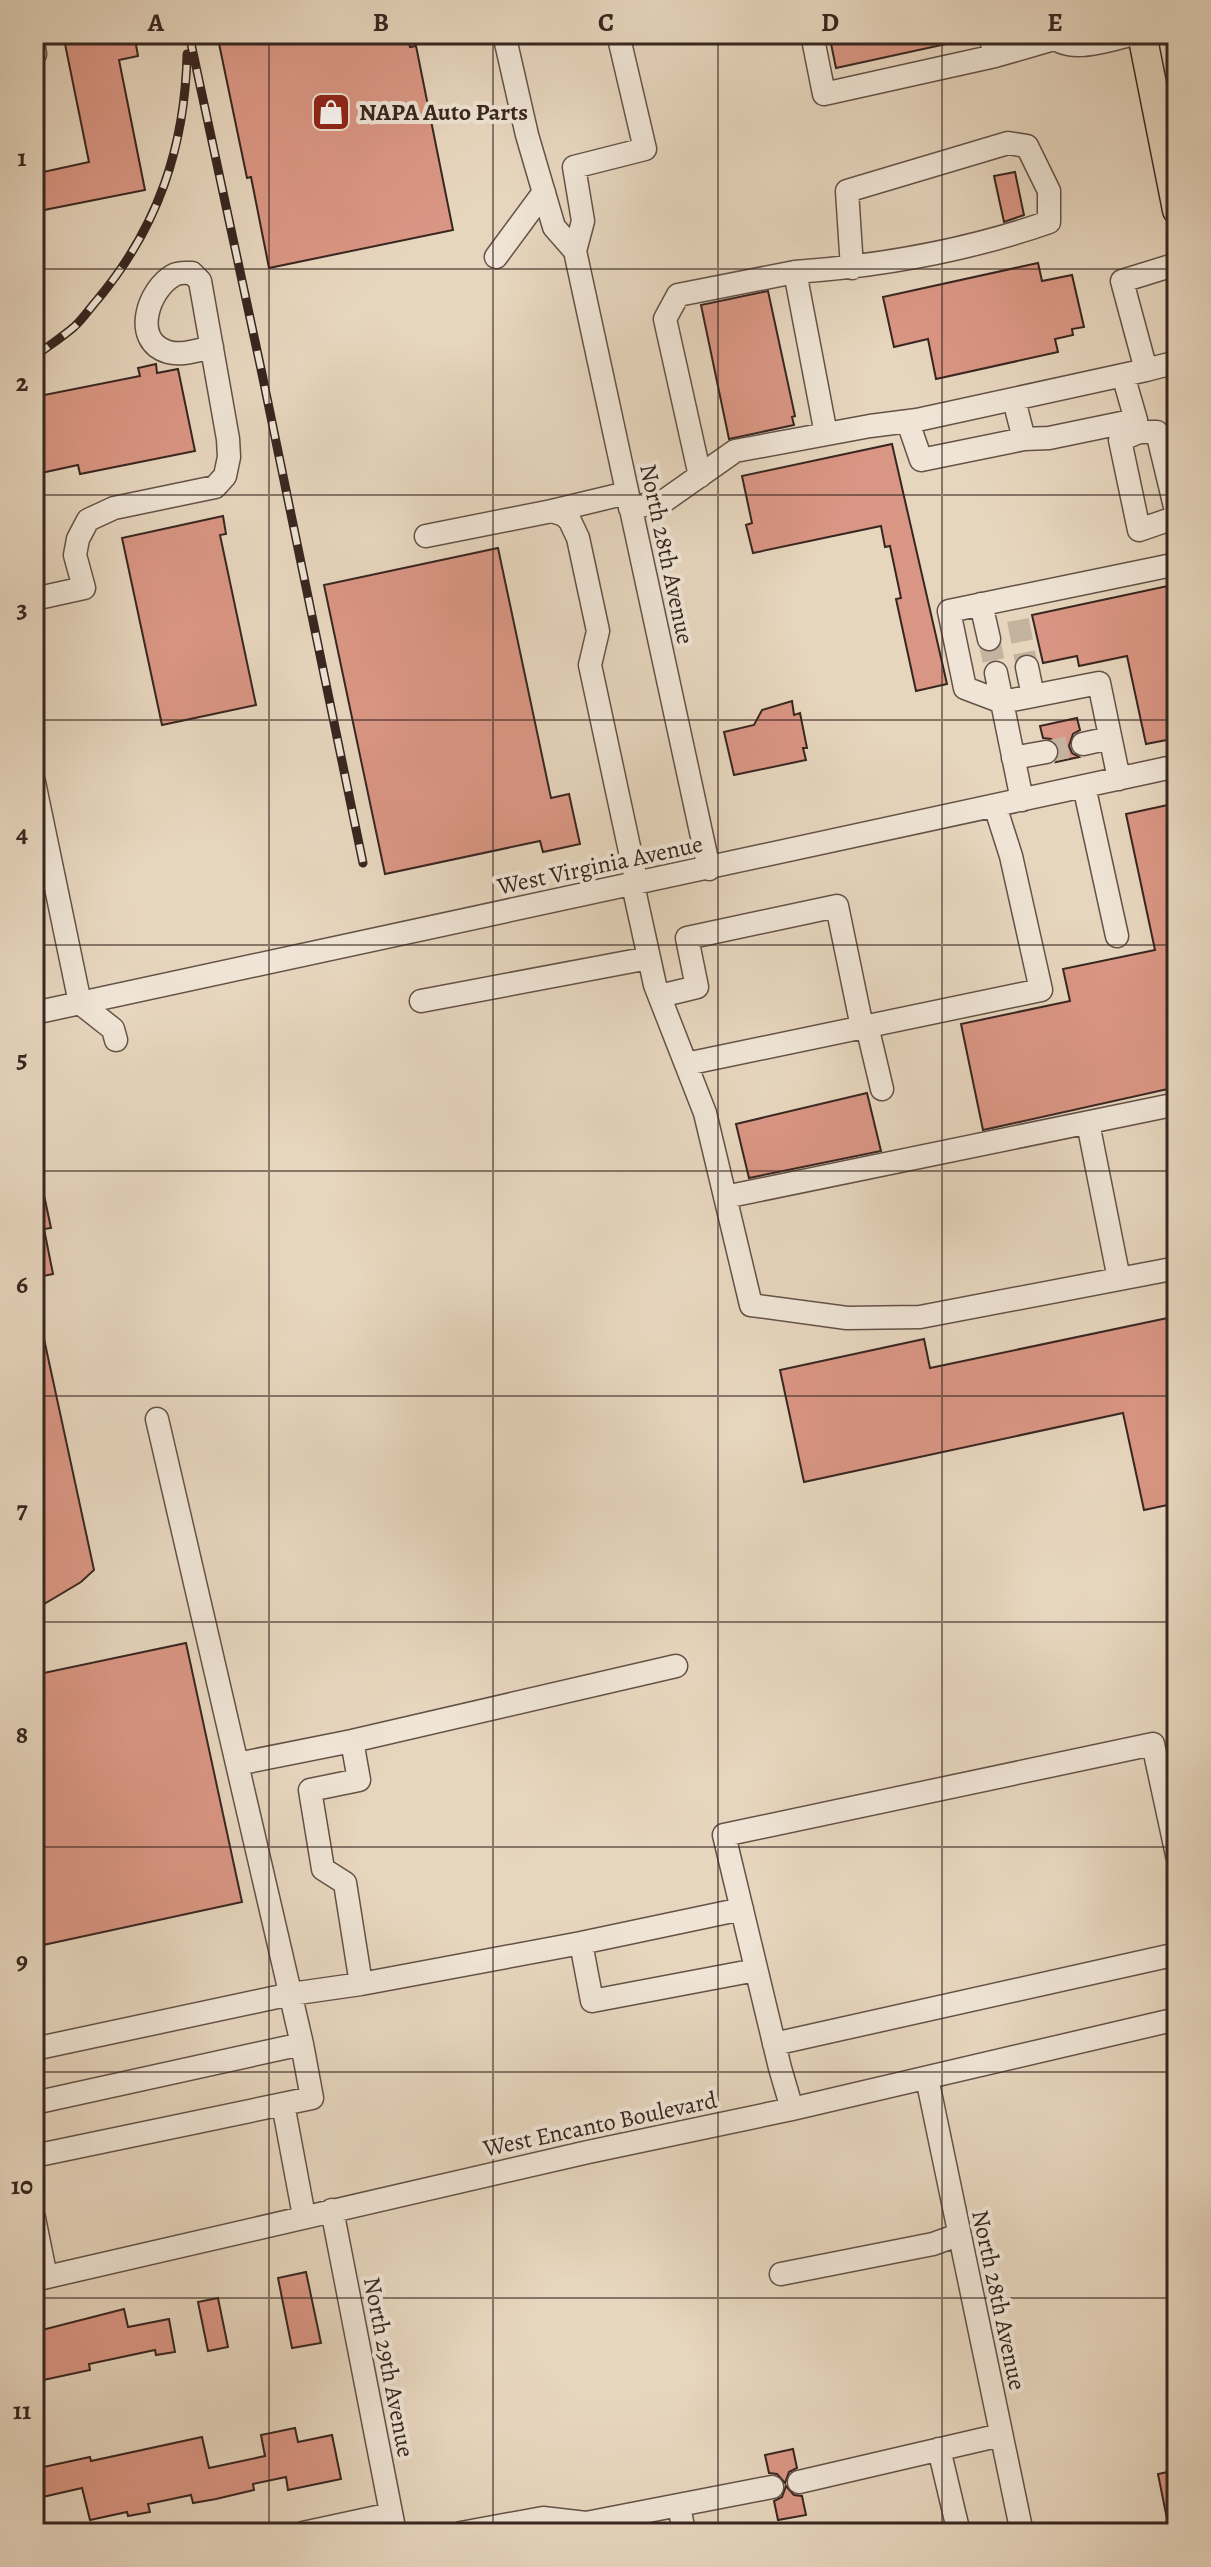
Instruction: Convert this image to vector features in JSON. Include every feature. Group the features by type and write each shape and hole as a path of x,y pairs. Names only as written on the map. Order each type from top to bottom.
{"main road":[{"path":"1142,34 1177,210"}],"street":[{"path":"504,34 527,135 554,227 575,251"},
{"path":"575,251 583,221 574,167 645,149 618,34"},
{"path":"812,34 824,94 993,45 1052,37 1076,46 1134,34"},
{"path":"700,476 665,319 678,295 795,272 852,268 1007,237 1049,222 1049,191 1027,146 1008,143 847,191 852,268"},
{"path":"496,257 544,192"},
{"name":"North 28th Avenue","path":"575,251 709,869"},
{"path":"1146,370 1122,281 1177,264"},
{"path":"795,272 826,434"},
{"path":"34,599 84,588 75,555 78,539 88,520 114,508 215,487 225,476 229,457 228,439 212,347"},
{"path":"426,536 552,511 629,500 664,501 735,451 908,422 1177,362"},
{"path":"1123,375 1137,426"},
{"path":"1014,400 1024,439"},
{"path":"908,422 921,460 1024,439 1137,426 1157,432 1177,516 1139,530 1120,440 1137,426"},
{"path":"552,511 570,521 578,538 598,631 590,665 649,958 660,996 705,1113 751,1305 847,1318 920,1317 1177,1268"},
{"path":"1119,779 1099,683 1002,702 965,688 949,611 1177,564"},
{"path":"1013,598 1018,620"},
{"path":"981,604 989,639"},
{"path":"1027,667 1033,696"},
{"path":"996,673 1022,800"},
{"path":"1083,744 1110,738"},
{"path":"1013,758 1046,752"},
{"name":"West Virginia Avenue","path":"34,1013 1177,766"},
{"path":"34,782 80,1003 113,1029 116,1040"},
{"path":"1084,786 1117,936"},
{"path":"686,1064 1041,990 1011,856 995,806"},
{"path":"660,996 697,987 687,938 837,906 864,1026 882,1089"},
{"path":"421,1001 649,958"},
{"path":"725,1197 1177,1104"},
{"path":"1088,1123 1119,1279"},
{"path":"34,2156 312,2098 291,1994 157,1419"},
{"path":"237,1764 352,1741 676,1666"},
{"path":"352,1741 359,1780 310,1790 323,1869 345,1883 361,1984"},
{"path":"792,2109 724,1835 1153,1744 1177,1855"},
{"path":"34,2049 291,1994 590,1941 742,1909"},
{"path":"590,1941 592,2001 756,1970"},
{"path":"774,2044 1177,1954"},
{"name":"West Encanto Boulevard","path":"40,2278 1177,2019"},
{"path":"34,2103 302,2044"},
{"name":"North 28th Avenue","path":"927,2078 1022,2533"},
{"path":"283,2104 304,2216"},
{"name":"North 29th Avenue","path":"332,2210 393,2524"},
{"path":"34,2218 40,2278"},
{"path":"781,2274 933,2244 958,2235"},
{"path":"799,2482 1001,2435"},
{"path":"939,2449 959,2533"},
{"path":"461,2533 535,2518 586,2523 772,2487"},
{"path":"679,2505 684,2533"},
{"path":"303,2533 393,2524"}],"building":[{"path":"63,34 134,34 138,56 119,60 145,190 34,212 34,174 89,162"},
{"name":"NAPA Auto Parts","path":"217,34 407,34 410,47 416,46 453,230 269,268"},
{"path":"829,34 959,34 960,41 836,68"},
{"path":"1015,172 1024,215 1004,222 994,176"},
{"path":"1038,263 1042,281 1072,275 1084,327 1072,329 1073,335 1055,339 1058,352 936,379 928,339 894,347 883,297"},
{"path":"768,291 795,416 792,417 794,425 729,439 701,305"},
{"path":"156,364 157,373 178,369 195,451 80,474 78,465 41,473 34,439 34,397 140,376 138,368"},
{"path":"892,444 947,684 916,691 896,599 901,598 890,546 885,547 881,526 753,553 746,525 752,523 742,476"},
{"path":"223,516 226,534 220,535 256,705 162,725 122,538"},
{"path":"498,548 551,798 569,794 580,844 543,852 540,841 385,874 324,585"},
{"path":"1177,584 1177,738 1146,744 1127,656 1079,666 1077,656 1043,663 1032,615"},
{"path":"792,701 794,715 800,713 807,748 803,748 806,760 734,775 724,732 754,725 762,710"},
{"path":"1077,718 1080,730 1073,734 1069,746 1072,753 1079,757 1056,762 1060,749 1051,739 1043,738 1040,726"},
{"path":"1177,803 1177,1087 983,1130 961,1024 1070,1001 1063,969 1155,950 1126,814"},
{"path":"867,1093 881,1151 749,1178 736,1124"},
{"path":"41,1181 51,1228 44,1229 53,1274 34,1278 34,1182"},
{"path":"1177,1316 1177,1503 1144,1510 1123,1413 804,1482 780,1370 924,1339 930,1368"},
{"path":"41,1325 94,1570 81,1582 34,1610 34,1326"},
{"path":"186,1643 242,1902 34,1947 34,1675"},
{"path":"306,2272 321,2343 292,2348 278,2278"},
{"path":"218,2298 228,2347 208,2351 198,2302"},
{"path":"124,2309 128,2327 169,2319 175,2352 156,2355 155,2350 89,2364 90,2370 34,2382 34,2332"},
{"path":"295,2428 298,2442 332,2435 341,2479 288,2490 286,2477 253,2484 254,2490 216,2499 193,2503 191,2495 148,2504 150,2512 128,2516 127,2512 90,2520 82,2488 34,2499 34,2469 90,2457 91,2461 202,2437 209,2468 265,2456 261,2435"},
{"path":"793,2449 797,2468 789,2472 785,2483 777,2474 769,2473 765,2455"},
{"path":"1177,2470 1177,2528 1169,2529 1158,2474"},
{"path":"786,2486 794,2495 802,2496 806,2515 778,2520 774,2501 782,2497"}],"tunnel":[{"path":"1018,620 1027,667"},
{"path":"989,639 996,673"},
{"path":"1046,752 1083,744"}],"railway":[{"path":"189,34 363,863"},
{"path":"34,357 83,317 119,272 152,214 174,153 181,121 187,54"}],"place":[{"name":"NAPA Auto Parts","path":"331,112"}]}
